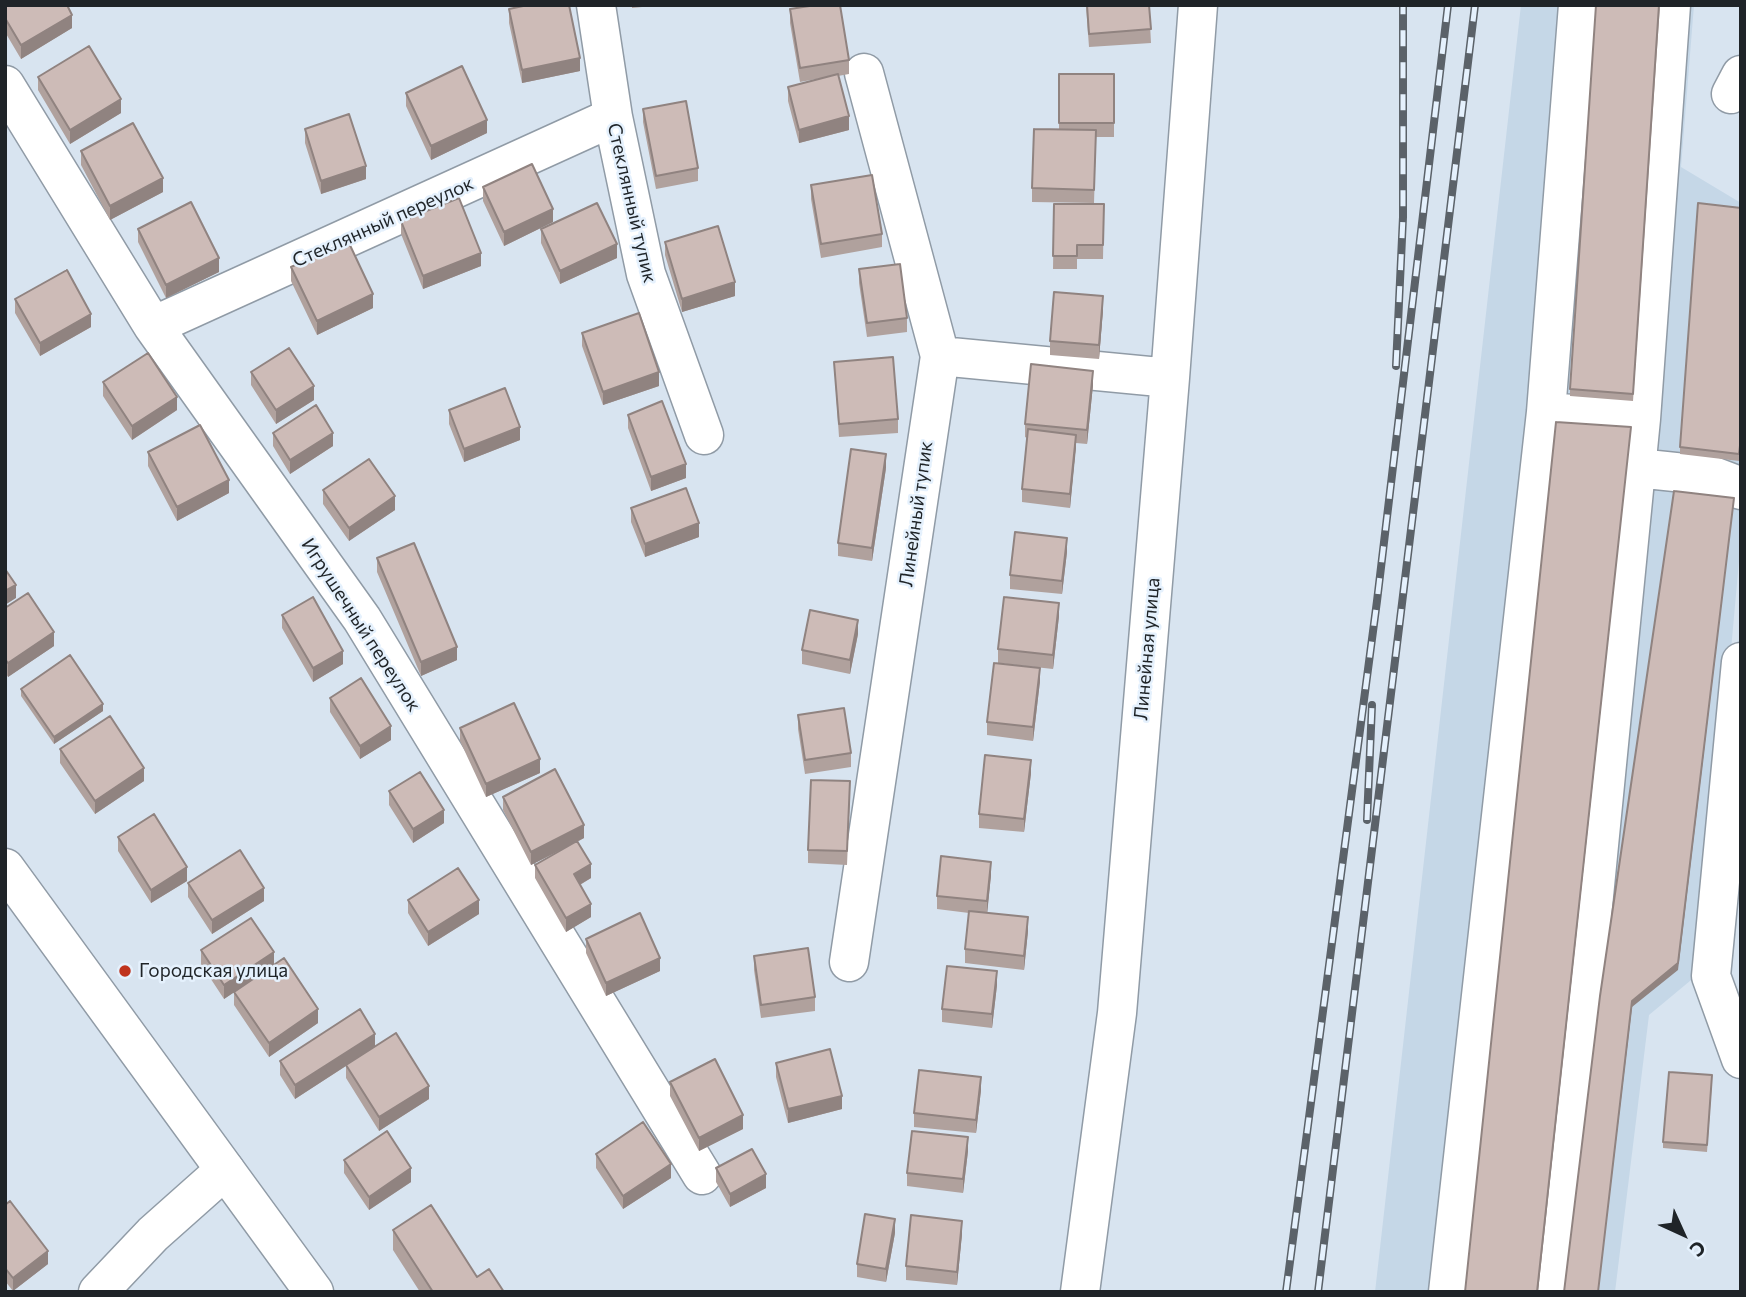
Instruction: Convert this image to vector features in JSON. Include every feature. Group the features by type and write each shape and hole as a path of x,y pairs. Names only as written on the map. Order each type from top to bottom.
{"street":[{"name":"Стеклянный тупик","path":"596,5 613,117 646,274 704,435"},
{"name":"Линейная улица","path":"1080,1292 1117,1013 1198,5"},
{"path":"1448,1292 1546,412 1578,5"},
{"path":"1555,1292 1637,468 1671,5"},
{"name":"Линейный тупик","path":"849,962 940,356 864,73"},
{"name":"Игрушечный переулок","path":"5,85 153,326 362,619 702,1175"},
{"name":"Стеклянный переулок","path":"153,326 613,117"},
{"path":"940,356 1170,378"},
{"path":"1546,412 1641,419"},
{"path":"1637,468 1713,476 1734,484 1741,490"},
{"path":"1741,662 1711,976 1741,1059"},
{"path":"5,868 314,1292"},
{"path":"98,1292 153,1234 225,1170"}],"shaded area":[{"path":"1521,5 1694,5 1681,167 1741,203 1741,539 1702,971 1649,1015 1615,1292 1375,1292"}],"building":[{"path":"5,5 67,5 72,15 21,45 5,18"},
{"path":"528,5 569,5 580,58 522,70 509,9"},
{"path":"840,5 849,60 800,68 790,9"},
{"path":"1087,5 1149,5 1151,29 1089,34"},
{"path":"1596,5 1659,5 1633,394 1570,389"},
{"path":"89,46 121,99 70,130 38,77"},
{"path":"462,66 487,120 431,146 406,93"},
{"path":"838,74 849,116 799,130 788,87"},
{"path":"1059,74 1114,74 1114,123 1059,123"},
{"path":"686,101 698,168 656,176 643,109"},
{"path":"349,114 366,166 321,181 305,129"},
{"path":"133,123 163,178 110,206 81,151"},
{"path":"1034,129 1096,130 1094,190 1032,188"},
{"path":"532,164 553,209 504,232 483,187"},
{"path":"872,175 882,234 821,244 811,185"},
{"path":"459,198 481,253 423,276 401,221"},
{"path":"191,202 219,258 166,285 138,229"},
{"path":"597,203 617,244 560,271 541,229"},
{"path":"1698,203 1741,208 1739,454 1680,447"},
{"path":"1054,204 1104,204 1103,245 1077,245 1077,256 1053,256"},
{"path":"718,226 735,282 682,299 665,242"},
{"path":"348,241 373,294 317,321 291,267"},
{"path":"900,264 907,318 867,323 859,269"},
{"path":"67,270 91,314 40,343 15,299"},
{"path":"1054,292 1103,296 1099,345 1050,341"},
{"path":"639,313 659,372 603,392 582,333"},
{"path":"289,348 314,386 276,410 251,372"},
{"path":"148,353 177,397 132,426 103,382"},
{"path":"893,357 898,419 839,424 834,362"},
{"path":"1031,364 1093,371 1087,430 1025,424"},
{"path":"505,388 520,427 464,449 449,410"},
{"path":"662,401 686,464 651,477 628,415"},
{"path":"316,405 333,433 290,460 273,433"},
{"path":"1556,422 1631,427 1537,1292 1465,1292"},
{"path":"200,425 229,480 177,507 148,452"},
{"path":"1028,429 1076,435 1070,494 1022,489"},
{"path":"851,449 886,454 872,548 838,543"},
{"path":"369,459 395,496 349,528 323,490"},
{"path":"686,488 699,523 645,544 631,508"},
{"path":"1674,491 1734,498 1678,963 1632,1001 1598,1292 1564,1292 1600,996"},
{"path":"1015,532 1067,538 1062,581 1010,575"},
{"path":"414,543 457,647 421,662 377,558"},
{"path":"5,569 16,585 5,591"},
{"path":"28,593 54,632 8,663 5,659 5,608"},
{"path":"313,597 343,651 313,668 282,615"},
{"path":"1004,597 1059,603 1053,655 998,649"},
{"path":"810,610 858,620 850,660 802,650"},
{"path":"70,655 103,704 54,737 21,689"},
{"path":"994,663 1040,668 1033,727 987,722"},
{"path":"361,678 391,726 360,746 330,698"},
{"path":"514,703 540,759 486,784 460,728"},
{"path":"844,708 851,753 805,760 798,715"},
{"path":"110,716 144,768 95,801 60,749"},
{"path":"985,755 1031,760 1024,819 979,814"},
{"path":"555,769 584,825 531,852 503,797"},
{"path":"420,772 444,810 413,829 389,791"},
{"path":"811,780 850,781 847,851 808,850"},
{"path":"154,814 187,867 151,890 118,837"},
{"path":"577,841 591,864 574,874 591,904 566,918 535,865"},
{"path":"240,850 264,888 212,920 188,883"},
{"path":"941,856 991,862 987,901 937,896"},
{"path":"458,868 479,900 428,932 408,900"},
{"path":"969,911 1028,917 1024,956 965,949"},
{"path":"640,913 660,958 606,983 586,939"},
{"path":"251,918 274,952 224,985 201,950"},
{"path":"808,948 815,997 761,1005 754,956"},
{"path":"284,958 318,1009 269,1043 234,992"},
{"path":"947,966 997,971 992,1014 942,1009"},
{"path":"360,1009 375,1034 295,1085 280,1061"},
{"path":"396,1033 429,1086 379,1117 346,1065"},
{"path":"830,1049 842,1096 788,1109 776,1063"},
{"path":"715,1059 743,1115 699,1138 670,1082"},
{"path":"919,1070 981,1077 976,1120 914,1113"},
{"path":"1669,1072 1712,1075 1707,1145 1663,1142"},
{"path":"643,1122 671,1164 623,1196 596,1154"},
{"path":"387,1131 411,1168 369,1197 344,1160"},
{"path":"912,1131 968,1137 963,1179 907,1173"},
{"path":"752,1149 766,1174 730,1194 716,1168"},
{"path":"10,1201 48,1251 13,1278 5,1268 5,1205"},
{"path":"431,1205 477,1277 489,1269 504,1292 433,1292 393,1230"},
{"path":"865,1214 895,1219 886,1269 857,1264"},
{"path":"911,1215 962,1221 957,1272 906,1266"}],"railway":[{"path":"1396,366 1403,217 1403,5"},
{"path":"1286,1292 1377,601 1448,5"},
{"path":"1318,1292 1475,5"},
{"path":"1367,820 1372,705"}],"place":[{"name":"Городская улица","path":"125,971"}]}
